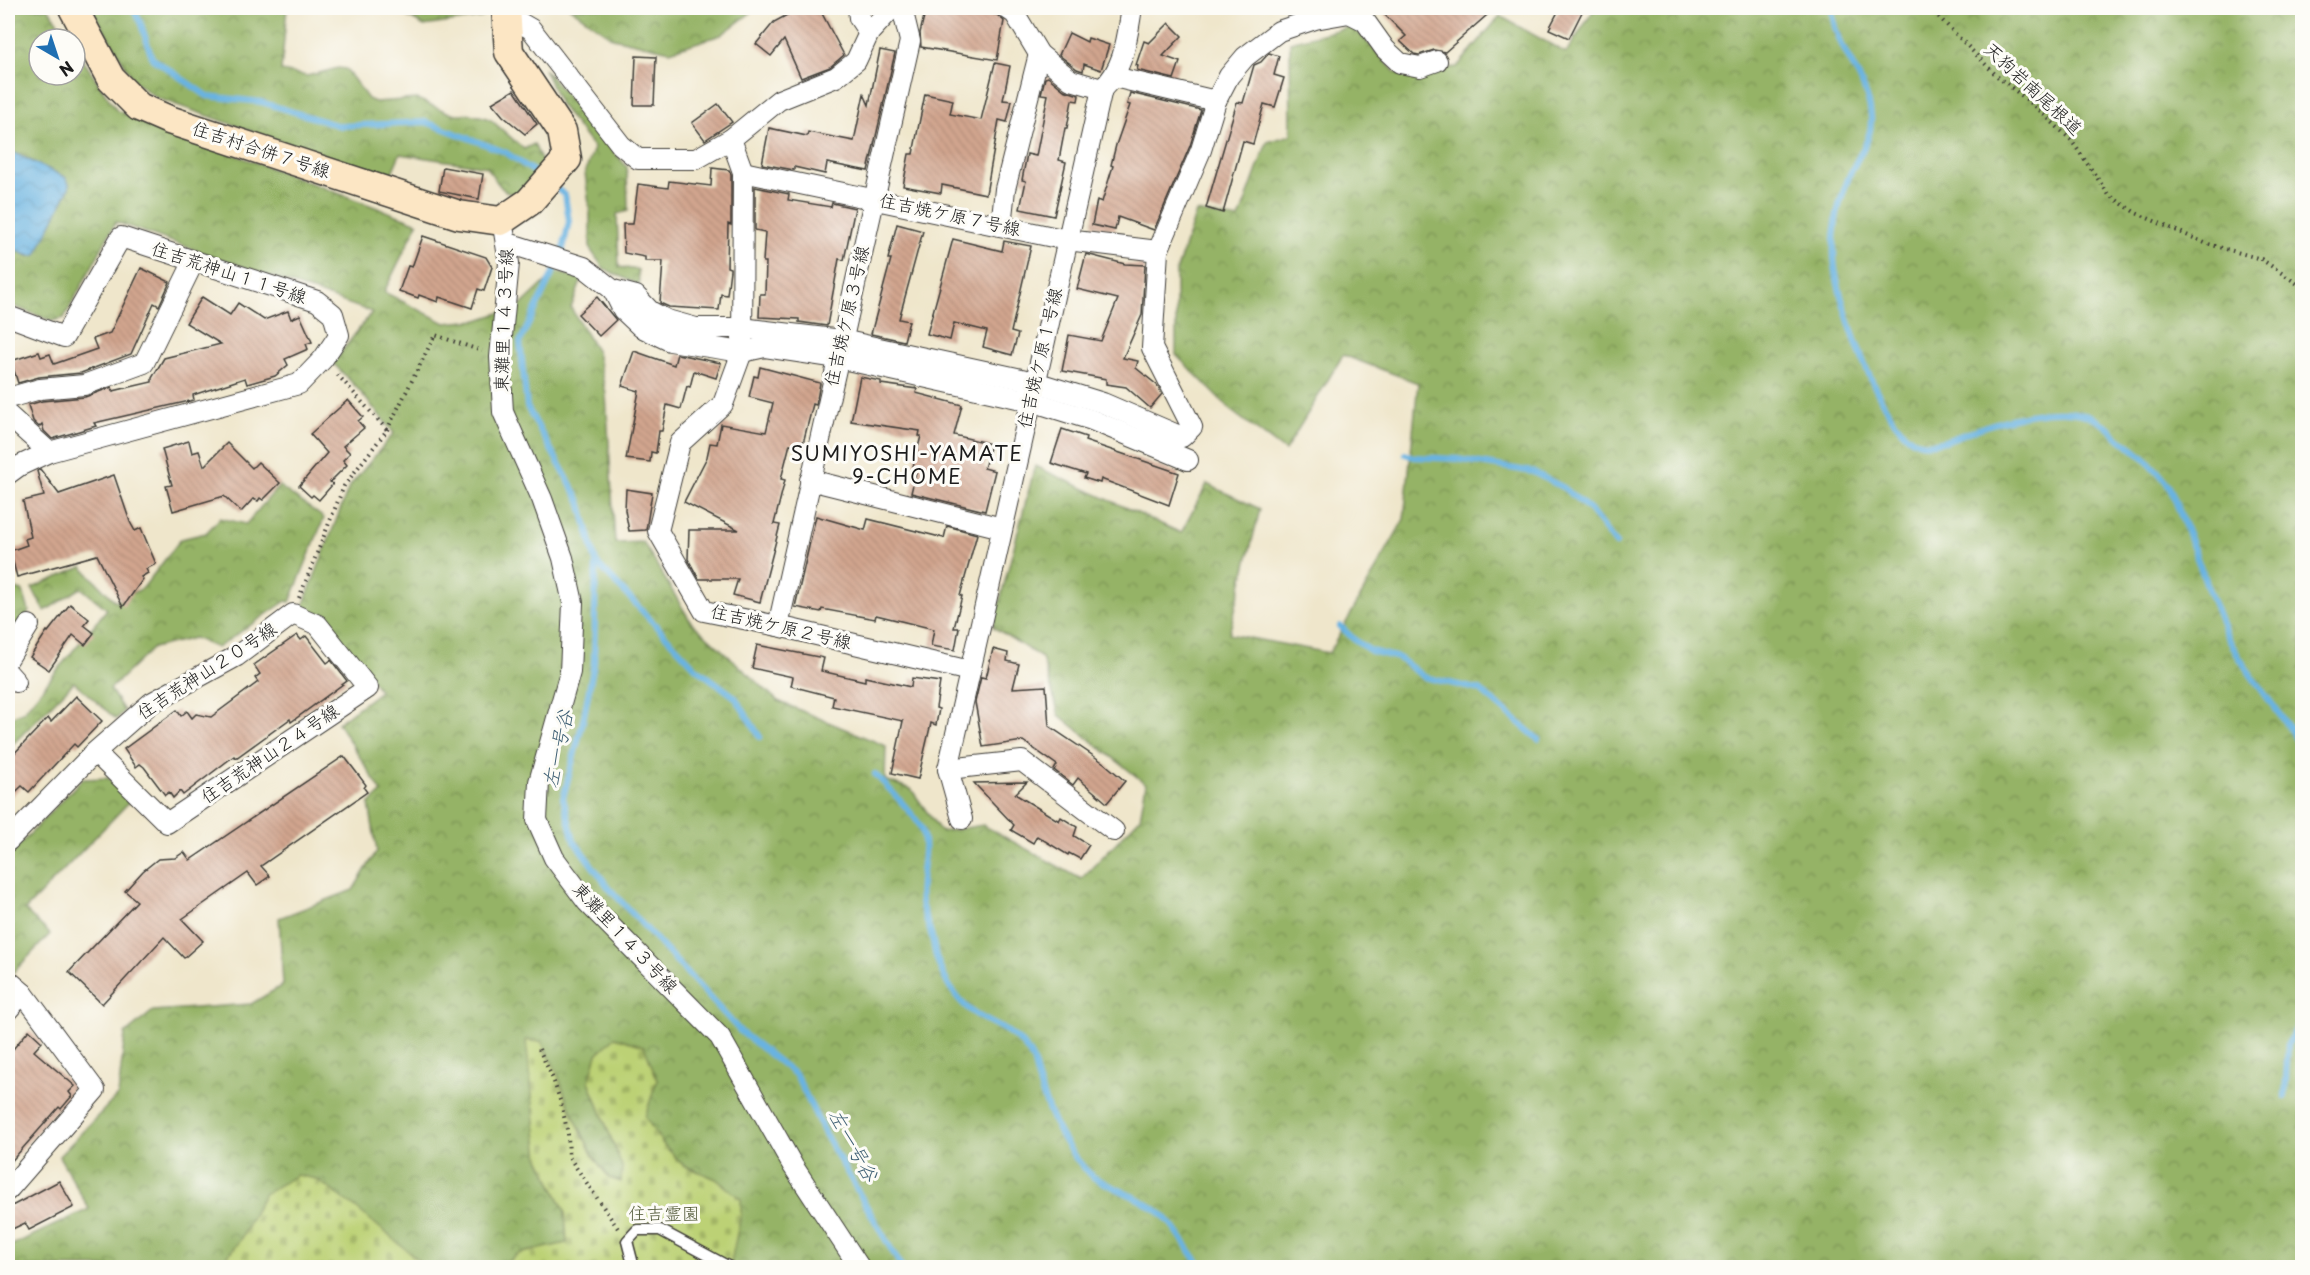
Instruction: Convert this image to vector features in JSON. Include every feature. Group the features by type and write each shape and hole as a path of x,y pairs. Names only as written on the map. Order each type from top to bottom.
{"street":[{"name":"住吉村合併７号線","path":"73,8 111,79 139,107 169,120 459,215 504,232"},
{"path":"858,8 859,18 869,33"},
{"path":"506,11 531,29 621,145 638,159 696,159 731,139 779,100 836,77 856,61 869,33 892,8"},
{"name":"住吉焼ケ原３号線","path":"777,626 910,41 902,8"},
{"path":"1006,8 1015,14 1039,54 1071,80 1108,83 1216,101"},
{"name":"住吉焼ケ原１号線","path":"962,819 948,769 1067,240 1108,83 1126,45 1132,8"},
{"path":"506,11 509,52 562,131 567,159 504,232 528,248 584,267 614,290 636,296 650,310 667,320 696,328 742,328 1033,392 1103,403 1182,437 1192,427 1152,348 1158,251 1201,150 1216,101 1229,76 1245,57 1279,31 1315,19 1349,14 1365,21 1385,49 1400,63 1420,67 1437,61"},
{"path":"1001,226 1005,189 1039,54"},
{"name":"住吉焼ケ原２号線","path":"731,139 743,172 742,352 723,404 680,442 658,531 704,610 970,671"},
{"name":"住吉焼ケ原７号線","path":"743,172 1067,240 1158,251"},
{"name":"東灘里１４３号線","path":"504,232 509,263 500,357 502,412 542,500 563,558 573,603 570,672 539,782 537,820 554,858 587,902 720,1037 793,1166 860,1268"},
{"name":"住吉荒神山１１号線","path":"8,316 64,337 121,237 317,302 333,314 339,335 323,359 299,384 50,452 19,466 8,474"},
{"path":"8,398 40,388 84,385 144,363 194,261"},
{"path":"614,290 623,310 641,327 670,341 742,352 765,347 840,349"},
{"path":"1033,392 1092,420 1188,460"},
{"path":"8,415 50,452"},
{"path":"810,480 1002,528"},
{"name":"住吉荒神山２０号線","path":"8,841 94,752 151,703 237,656 293,614"},
{"name":"住吉荒神山２４号線","path":"94,752 167,823 368,688 318,625 293,614"},
{"path":"8,659 29,625"},
{"path":"948,769 1022,761 1114,831"},
{"path":"8,980 23,993 95,1090 8,1190"},
{"path":"8,1010 23,993"}],"lane":[{"path":"634,1268 627,1241 637,1230 660,1230 731,1268"}],"path":[{"name":"天狗岩南尾根道","path":"1930,8 1999,78 2035,106 2071,140 2109,195 2136,213 2205,243 2261,258 2302,287"},
{"name":"住吉荒神山２０号線","path":"293,614 344,486 387,430 435,335 500,357"},
{"path":"323,359 387,430"},
{"path":"539,1049 561,1103 568,1134 569,1157 627,1241"}],"green space":[{"path":"8,8 48,8 61,27 27,27 27,87 87,87 87,66 117,111 418,223 384,292 445,323 478,320 520,306 556,272 582,279 571,308 597,352 606,394 615,543 643,542 691,622 778,701 886,746 885,780 911,789 941,832 983,825 1081,879 1140,818 1146,784 1059,715 1042,658 993,627 1035,466 1181,533 1207,484 1260,509 1229,634 1329,653 1404,519 1418,383 1343,355 1285,451 1234,413 1176,355 1176,272 1196,212 1239,219 1267,142 1291,135 1290,42 1352,26 1396,73 1457,67 1500,16 1566,53 1595,8 1635,12 1638,8 2302,8 2302,1267 730,1267 732,1253 716,1179 683,1165 663,1144 644,1117 657,1080 589,1081 622,1166 622,1182 609,1178 593,1156 541,1041 527,1040 539,1158 565,1211 567,1243 518,1254 501,1267 424,1267 415,1257 264,1194 240,1240 219,1267 8,1267 8,1247 89,1209 59,1156 118,1095 125,1034 153,1011 251,1004 283,985 279,918 353,890 377,851 369,804 382,792 338,723 380,691 324,616 303,606 349,487 394,433 333,363 372,312 116,222 64,318 52,321 8,304 8,246 30,257 65,177 8,150"},
{"path":"91,8 287,8 281,71 307,76 338,68 346,69 368,99 375,102 417,99 452,114 484,117 491,120 524,149 534,144 542,162 550,165 523,191 516,193 504,190 487,167 400,154 389,179 157,98 135,82"},
{"path":"392,8 484,8 483,17 424,26"},
{"path":"570,8 757,8 721,35 670,51 613,38"},
{"path":"544,69 627,167 628,211 617,214 619,267 638,270 639,285 604,269 590,249 590,212 585,173 594,148 560,104"},
{"path":"279,486 324,518 290,602 286,601 217,648 194,638 153,648 110,689 124,711 116,719 74,682 8,749 8,719 24,711 107,609 81,588 45,611 32,588 82,567 116,602 143,588 181,539 206,533 220,518 246,524"},
{"path":"15,589 23,591 29,611 8,647 8,615"},
{"path":"108,778 132,799 25,910 50,934 13,973 8,968 8,857 82,779"},
{"name":"住吉霊園","path":"615,1037 644,1046 657,1080 645,1117 663,1144 683,1165 716,1179 741,1199 741,1215 730,1267 501,1268 518,1254 567,1243 565,1211 539,1158 526,1040 541,1041 593,1156 609,1178 621,1182 622,1166 589,1081 597,1054"},
{"path":"297,1175 316,1179 356,1208 424,1267 219,1267 240,1240 264,1194"}],"water":[{"path":"8,150 65,177 69,183 69,188 36,255 33,256 25,255 8,246"}],"building":[{"path":"800,8 819,8 844,55 830,67 801,78 784,40 771,56 756,44 774,22"},
{"path":"926,8 960,11 961,8 997,15 1004,21 997,60 921,47 920,33"},
{"path":"1378,8 1495,8 1445,52 1434,50 1419,55 1414,54 1400,41 1406,36"},
{"path":"1560,8 1584,8 1569,38 1549,29"},
{"path":"1169,23 1182,36 1163,56 1180,62 1174,79 1137,70 1136,65 1144,41 1149,43"},
{"path":"1069,33 1087,42 1088,38 1109,45 1101,70 1084,64 1083,71 1077,69 1059,55"},
{"path":"880,50 895,53 868,171 827,163 825,174 794,167 794,170 762,164 769,128 807,136 808,132 854,141 864,94 869,105"},
{"path":"1269,53 1279,56 1274,75 1284,78 1275,107 1264,104 1253,144 1243,141 1223,213 1206,208 1237,102 1243,103 1254,65 1261,62"},
{"path":"636,56 656,57 654,105 634,105"},
{"path":"995,63 1010,66 1003,100 1012,101 1007,122 999,120 986,194 942,185 941,193 903,186 909,154 913,154 925,94 953,100 950,114 981,120"},
{"path":"1048,77 1064,90 1079,95 1078,101 1072,100 1067,128 1065,128 1059,160 1066,162 1054,216 1020,209 1026,181 1022,180 1027,154 1036,156 1048,95 1041,94 1045,78"},
{"path":"514,90 537,124 525,134 503,116 492,103"},
{"path":"1130,93 1201,110 1190,146 1154,230 1118,217 1115,230 1092,225 1097,200 1102,202 1113,166 1111,165 1116,145 1130,105 1127,104"},
{"path":"718,104 732,122 705,140 692,123"},
{"path":"443,167 483,174 479,199 439,191"},
{"path":"712,168 729,170 731,174 731,225 728,224 727,267 730,270 727,295 721,294 719,310 669,307 660,303 663,261 645,261 645,257 624,253 623,224 633,224 638,184 668,188 669,181 711,186"},
{"path":"755,187 789,194 788,200 831,207 832,203 855,208 844,260 839,259 827,326 799,322 799,319 759,317 760,294 765,294 766,262 763,262 765,232 755,230"},
{"path":"897,224 923,231 899,319 909,321 904,341 871,334 891,259 888,259"},
{"path":"423,236 486,257 492,267 484,291 478,289 472,308 439,297 438,302 399,291 408,266 412,267"},
{"path":"953,239 1002,251 1004,241 1031,246 1011,332 1018,334 1012,355 983,347 987,331 954,323 950,340 927,334"},
{"path":"1086,254 1125,264 1145,265 1142,315 1123,358 1138,361 1136,368 1157,385 1162,394 1150,408 1126,387 1106,384 1106,379 1062,371 1069,335 1101,341 1118,299 1077,289"},
{"path":"141,268 170,282 159,306 154,303 131,354 81,373 39,377 18,383 11,361 39,352 41,357 50,354 54,364 97,349 93,339 110,333"},
{"path":"202,297 230,315 238,303 264,320 288,311 291,319 300,315 312,342 306,344 308,349 285,359 288,365 275,376 247,384 245,378 193,395 194,400 94,423 96,426 52,439 44,431 42,424 39,427 33,421 28,405 42,401 85,397 112,387 113,391 152,382 164,358 221,344 186,323"},
{"path":"597,297 616,320 599,336 578,314"},
{"path":"634,351 674,365 677,354 721,363 716,378 694,371 681,409 667,405 662,431 659,431 656,453 651,452 650,462 626,459 639,391 622,386"},
{"path":"760,367 820,383 816,405 813,404 802,447 790,444 781,479 785,480 774,524 780,525 760,602 733,595 738,579 699,579 688,559 689,530 739,530 684,502 707,457 710,443 717,444 721,424 766,432 773,403 749,397 754,376 758,377"},
{"path":"860,377 881,381 881,384 917,389 916,393 962,405 954,435 991,444 984,468 995,471 985,511 911,493 917,468 913,467 921,436 919,436 920,431 851,421"},
{"path":"348,400 363,417 358,421 364,428 343,446 350,453 343,460 347,465 330,482 333,484 319,500 313,495 311,497 299,486 327,453 310,434"},
{"path":"1062,429 1086,437 1085,441 1179,473 1169,505 1101,479 1100,483 1084,478 1086,474 1051,463"},
{"path":"189,441 192,453 199,451 204,466 227,443 252,468 258,462 280,483 263,500 253,499 241,512 224,496 173,511 166,486 172,485 162,449"},
{"path":"40,469 59,494 114,475 130,522 135,531 141,528 156,564 146,569 148,573 141,577 143,579 123,607 97,555 17,577 10,551 27,545 25,539 31,537 23,501 44,496 37,471"},
{"path":"626,489 652,493 646,530 629,531 625,510"},
{"path":"816,516 865,530 868,519 944,538 947,526 977,534 960,596 962,596 954,628 959,628 955,650 931,646 934,629 876,615 875,619 822,609 821,612 795,607"},
{"path":"70,604 89,619 84,625 94,633 85,645 73,635 49,670 30,657 47,631"},
{"path":"297,635 301,640 306,636 327,663 331,660 347,681 291,722 290,719 236,758 234,756 183,795 180,791 173,798 169,792 165,795 144,767 140,764 136,767 124,749 177,710 181,716 187,711 192,718 196,714 211,717 258,682 255,678 260,674 254,665"},
{"path":"757,645 824,658 821,671 865,681 865,677 911,687 912,678 940,682 936,725 931,723 918,779 892,773 903,721 832,706 834,697 791,686 793,677 752,668"},
{"path":"993,649 1008,653 1007,661 1019,664 1013,688 1046,686 1049,726 1104,763 1125,781 1107,803 1078,778 1073,785 1054,770 1057,765 1023,741 983,747 975,702 981,677 986,678"},
{"path":"76,696 102,721 77,747 74,744 29,792 22,786 8,799 8,760 48,718 51,722"},
{"path":"344,756 366,785 364,788 367,792 261,866 270,876 257,885 248,873 182,919 203,941 184,958 164,937 102,1004 69,972 137,901 125,891 143,871 158,859 175,858 184,852 190,860"},
{"path":"1027,782 1015,794 1059,821 1061,817 1077,827 1074,836 1089,845 1080,859 1069,853 1068,855 1037,836 1033,843 1011,830 1014,825 974,783"},
{"path":"29,1030 42,1042 34,1051 75,1086 69,1092 72,1096 61,1109 59,1107 8,1165 8,1055"},
{"path":"59,1181 74,1207 29,1230 25,1223 8,1231 8,1208"}],"waterway":[{"path":"132,8 140,21 152,58 207,96 261,102 340,126 426,122 505,152 542,177"},
{"path":"1832,8 1838,36 1864,88 1871,116 1867,141 1851,171 1838,210 1834,237 1835,267 1838,285 1854,337 1878,394 1892,418 1907,435 1921,443 1928,444 2017,417 2050,412 2082,414 2105,425 2151,464 2169,486 2227,635 2244,665 2302,749"},
{"name":"左一号谷","path":"554,187 565,195 569,221 562,254 520,342 527,407 580,501 596,562 594,663 583,721 563,798 574,841 609,888 741,1032 796,1075 825,1134 902,1268"},
{"path":"1405,454 1414,457 1457,459 1533,472 1564,488 1590,510 1616,544"},
{"path":"596,562 696,668 735,697 760,737"},
{"path":"1340,626 1371,651 1399,658 1424,677 1480,690 1538,739"},
{"path":"875,774 912,814 920,826 924,844 921,902 936,956 950,988 971,1011 1005,1030 1028,1051 1054,1121 1067,1146 1093,1177 1159,1212 1171,1224 1203,1268"},
{"path":"2285,1096 2288,1044 2302,1019"}],"district":[{"name":"SUMIYOSHI-YAMATE 9-CHOME","path":"907,466"}]}
